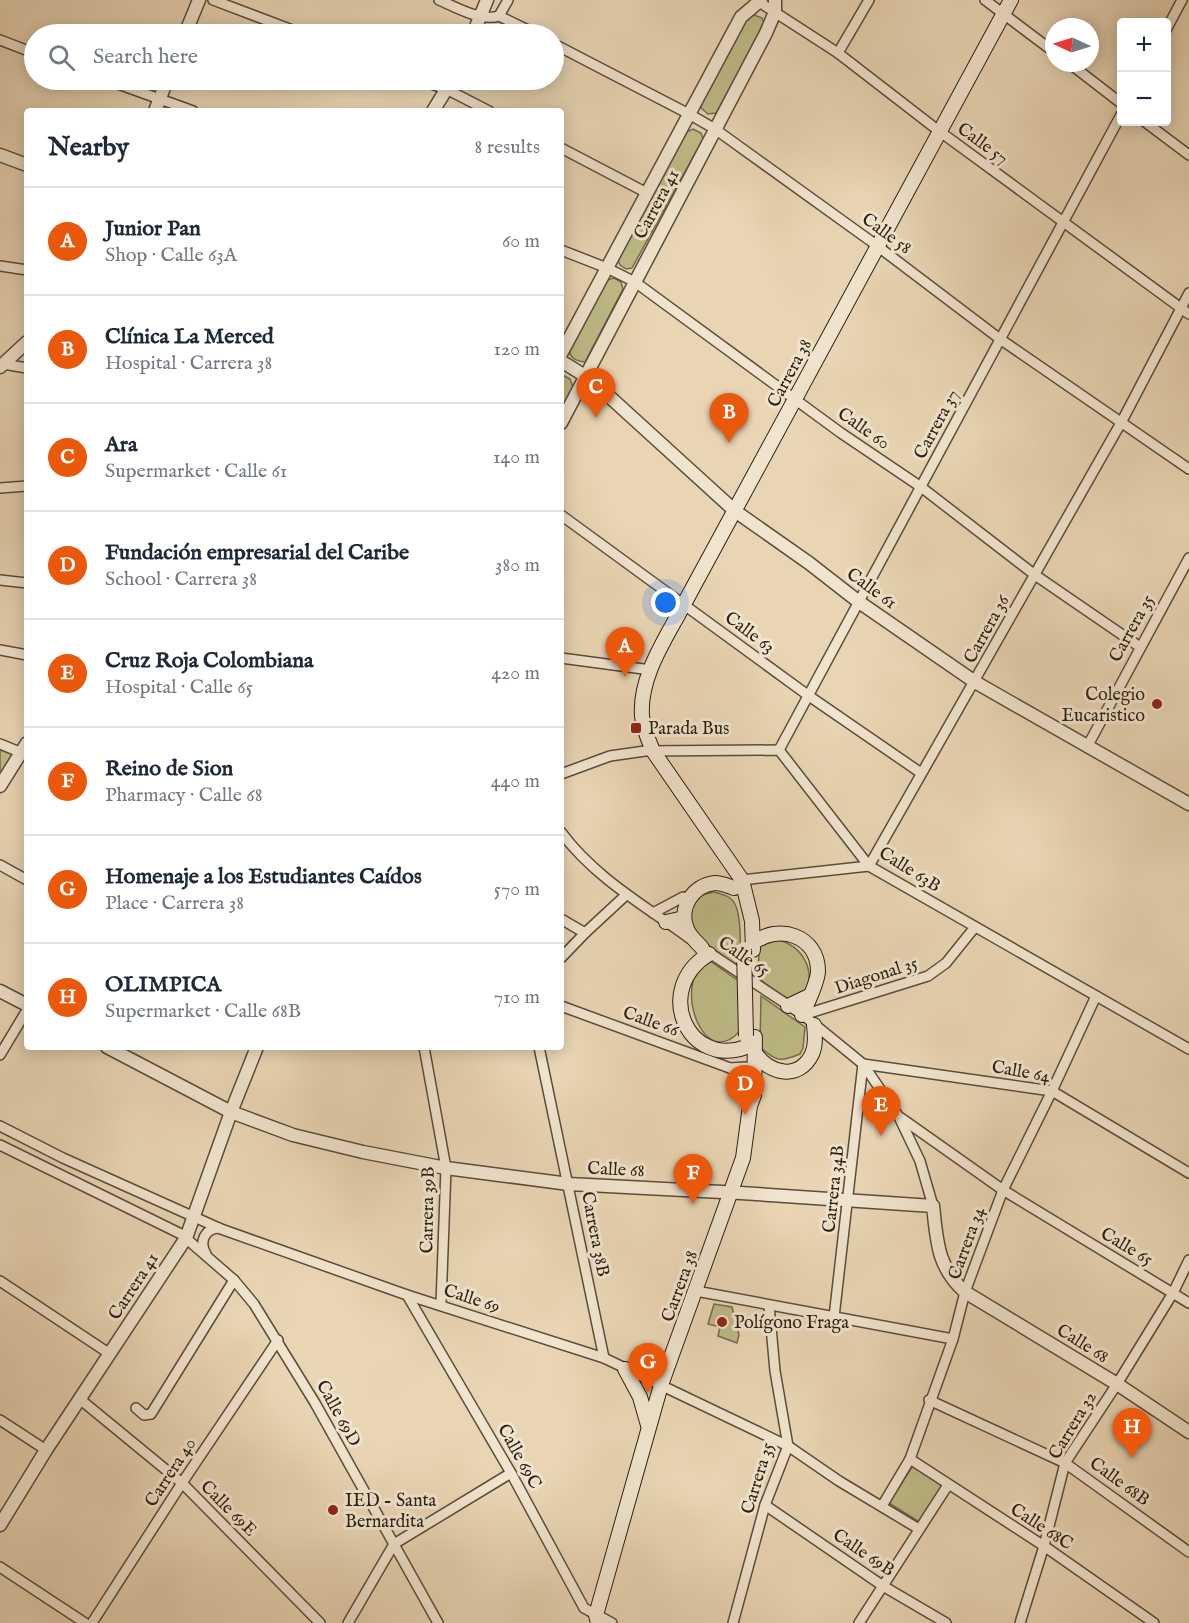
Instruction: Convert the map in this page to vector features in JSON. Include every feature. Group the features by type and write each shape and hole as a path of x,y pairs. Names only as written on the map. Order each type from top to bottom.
{"main road":[{"name":"Carrera 38","path":"594,1620 661,1385 742,1158 750,1106 754,1095 750,947 738,884 728,860 653,751 645,732 642,716 643,696 651,670 684,604 1011,0"},
{"path":"738,884 714,883 698,889 687,901 684,918 687,930 706,951 694,964 680,990 681,1014 686,1026 703,1043 725,1051 737,1051 751,1043 762,1063 772,1070 784,1072 796,1069 807,1062 813,1052 816,1038 814,1025"},
{"path":"666,922 684,918"},
{"path":"750,947 769,933 779,932 788,933 805,943 813,952 818,970 814,988 803,1015"},
{"path":"788,1006 809,996"},
{"name":"Carrera 38","path":"750,1106 746,1095 746,1072 751,1043"},
{"path":"626,1369 640,1397 649,1428"}],"street":[{"path":"189,24 199,0"},
{"path":"213,0 277,24"},
{"path":"439,0 481,16 499,16 515,24"},
{"path":"477,24 487,0"},
{"path":"499,16 508,0"},
{"name":"Calle 57","path":"759,0 775,6 940,132 1189,314"},
{"name":"Carrera 41","path":"564,348 741,16 759,0"},
{"path":"838,53 869,0"},
{"path":"985,0 1045,45"},
{"path":"1171,22 1182,0"},
{"name":"Carrera 41","path":"564,417 735,94 775,6"},
{"path":"0,40 24,49"},
{"name":"Calle 58","path":"564,49 715,129 1000,339 1189,469"},
{"path":"1080,72 1117,100"},
{"path":"135,90 185,108"},
{"path":"156,108 163,90"},
{"path":"436,108 447,90"},
{"path":"458,90 484,108"},
{"name":"Carrera 37","path":"779,750 1117,122"},
{"path":"1150,126 1189,155"},
{"path":"564,150 646,193"},
{"path":"0,155 24,164"},
{"name":"Calle 60","path":"564,251 635,282 841,433 921,487 1035,575 1140,647"},
{"path":"0,266 24,270"},
{"name":"Carrera 36","path":"869,866 1122,421 1189,293"},
{"path":"1,366 24,345"},
{"name":"Calle 61","path":"564,363 586,376 735,511 809,563 859,602 975,682 1189,804"},
{"path":"1,366 24,368"},
{"path":"0,488 24,486"},
{"name":"Calle 63","path":"564,516 808,696 921,773"},
{"name":"Carrera 35","path":"1087,747 1189,558"},
{"path":"0,580 24,583"},
{"path":"0,650 24,654"},
{"path":"564,658 651,670"},
{"path":"0,744 24,750"},
{"path":"564,773 610,756 653,751 779,750"},
{"name":"Calle 63B","path":"779,750 869,866 1189,1049"},
{"path":"0,786 24,751"},
{"name":"Calle 65","path":"564,836 598,873 626,895 803,1015 863,1064 899,1117 920,1161 933,1206"},
{"path":"0,866 24,878"},
{"path":"738,884 869,866"},
{"path":"564,955 626,895"},
{"path":"653,913 684,897"},
{"path":"564,921 585,933"},
{"name":"Diagonal 35","path":"803,1015 928,976 946,963 975,927"},
{"path":"0,991 24,1006"},
{"name":"Carrera 34","path":"882,1506 910,1459 952,1339 965,1292 1002,1190 1052,1091 1096,996"},
{"name":"Calle 66","path":"564,1007 746,1072"},
{"path":"0,1055 24,1013"},
{"name":"Calle 68","path":"113,1050 231,1112 293,1135 363,1152 446,1168 569,1184 933,1206 939,1252 945,1269 965,1292 1117,1384 1189,1432"},
{"name":"Carrera 41","path":"0,1526 46,1450 186,1238 255,1050"},
{"name":"Carrera 39B","path":"424,1050 446,1168 438,1304"},
{"name":"Carrera 38B","path":"540,1050 604,1358"},
{"name":"Calle 64","path":"863,1064 1052,1091 1189,1173"},
{"name":"Carrera 34B","path":"834,1317 863,1064"},
{"name":"Calle 65","path":"899,1117 1002,1190 1189,1303"},
{"name":"Calle 69","path":"0,1126 63,1158 194,1218 407,1294 604,1358 788,1446 839,1481 919,1529"},
{"path":"0,1145 186,1238"},
{"path":"56,1173 63,1158"},
{"path":"207,1255 203,1248 204,1236 213,1229 221,1228"},
{"name":"Calle 69D","path":"186,1238 234,1280 254,1304 278,1340 438,1623"},
{"name":"Carrera 32","path":"1020,1623 1044,1546 1065,1463 1173,1293 1189,1260"},
{"path":"136,1408 144,1414 151,1414 234,1280"},
{"path":"0,1281 110,1354"},
{"path":"696,1291 952,1339"},
{"name":"Calle 69C","path":"407,1294 511,1473 584,1608 594,1620 612,1623"},
{"path":"423,1318 427,1309 438,1304"},
{"name":"Carrera 35","path":"733,1623 765,1505 788,1446 775,1371 769,1305"},
{"name":"Carrera 40","path":"92,1623 278,1340"},
{"name":"Calle 69E","path":"81,1400 182,1483 320,1623"},
{"name":"Calle 68B","path":"929,1400 1065,1463 1189,1552"},
{"path":"0,1420 46,1450"},
{"name":"Calle 68C","path":"910,1459 1044,1546 1154,1623"},
{"path":"348,1623 394,1544 511,1473"},
{"path":"859,1623 948,1485"},
{"name":"Calle 69B","path":"765,1505 883,1586 946,1623"},
{"path":"0,1567 85,1623"}],"shaded area":[{"path":"754,15 762,18 765,25 716,113 708,114 701,108 702,101 746,19"},
{"path":"693,129 701,133 703,139 632,268 626,269 620,265 618,260 686,132"},
{"path":"614,278 621,282 623,289 585,362 577,360 571,356 569,351 607,280"},
{"path":"564,376 570,379 573,387 564,404"},
{"path":"0,749 14,754 0,776"},
{"path":"714,892 726,896 735,904 739,917 740,967 704,942 691,925 689,916 696,900"},
{"path":"776,939 794,947 805,961 809,978 803,997 786,1000 770,989 760,977 759,955 762,942"},
{"path":"710,961 740,982 739,1032 726,1041 715,1041 705,1035 693,1009 691,995 693,981 699,970"},
{"path":"761,996 805,1027 803,1048 800,1054 779,1059 770,1056 760,1047"},
{"name":"Polígono Fraga","path":"714,1304 732,1307 739,1335 737,1343 718,1336 720,1327 708,1324"},
{"path":"914,1464 943,1486 921,1523 889,1503"}],"place":[{"name":"Ara","path":"596,418"},
{"name":"Clínica La Merced","path":"729,443"},
{"name":"Junior Pan","path":"625,677"},
{"name":"Colegio Eucaristico","path":"1157,704"},
{"name":"Parada Bus","path":"636,728"},
{"name":"Fundación empresarial del Caribe","path":"745,1115"},
{"name":"Cruz Roja Colombiana","path":"881,1136"},
{"name":"Reino de Sion","path":"693,1204"},
{"name":"Polígono Fraga","path":"722,1322"},
{"name":"Homenaje a los Estudiantes Caídos","path":"648,1393"},
{"name":"OLIMPICA","path":"1132,1458"},
{"name":"IED - Santa Bernardita","path":"333,1510"}]}
